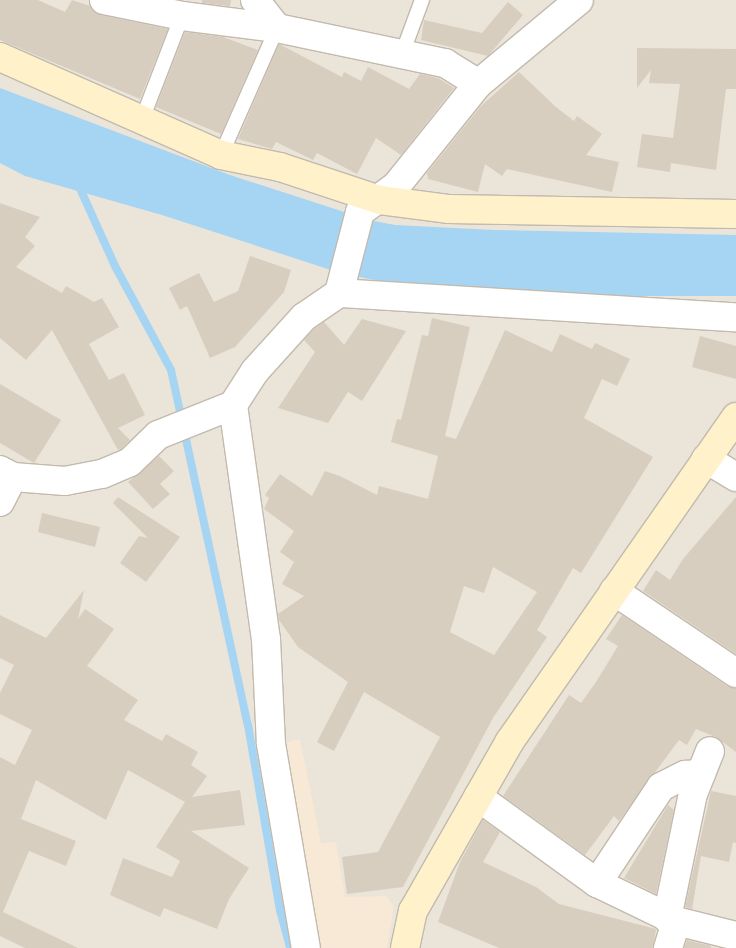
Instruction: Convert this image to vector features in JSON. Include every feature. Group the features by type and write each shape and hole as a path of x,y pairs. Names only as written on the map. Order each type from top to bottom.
{"street":[{"path":"104,0 182,16 277,28 445,63 478,84"},
{"path":"255,0 277,28"},
{"path":"0,502 6,474 65,480 102,474 130,462 158,435 225,409 255,371 304,317 342,286 370,206 396,186 478,84 579,0"},
{"path":"0,57 141,122 221,155 280,167 370,206 736,214"},
{"path":"342,286 736,317"},
{"path":"225,409 266,639 271,744 306,948"},
{"path":"405,948 414,911 510,740 736,417"},
{"path":"706,459 736,477"},
{"path":"614,591 736,673"},
{"path":"597,883 661,787 706,762 693,794 671,919 668,948"},
{"path":"478,797 597,883 671,919 736,936"}],"lane":[{"path":"402,54 422,0"},
{"path":"141,122 182,16"},
{"path":"221,155 277,28"}],"shaded area":[{"path":"0,0 736,0 736,948 0,948"},
{"path":"300,739 321,843 336,842 345,897 386,896 394,906 387,948 314,948 278,745"}],"water":[{"path":"0,88 230,175 369,220 395,225 494,230 736,235 736,296 557,296 374,280 337,272 162,215 25,176 0,163"}],"building":[{"path":"0,0 38,0 65,12 72,0 90,6 101,15 168,29 140,99 0,40"},
{"path":"202,0 231,0 230,6 202,3"},
{"path":"508,2 523,15 488,56 421,40 424,20 482,33"},
{"path":"185,32 223,37 258,50 221,134 156,107"},
{"path":"279,44 342,77 344,72 361,81 368,67 409,89 420,74 438,78 454,88 401,155 376,138 357,174 317,153 313,160 276,142 272,149 238,139"},
{"path":"637,48 736,49 736,89 726,89 716,170 671,163 670,172 637,167 642,134 673,138 680,84 649,83 651,70 637,88"},
{"path":"519,72 556,107 574,121 577,116 602,134 586,155 619,162 612,192 507,169 502,176 485,164 478,192 428,179 427,173 481,106"},
{"path":"0,203 40,217 25,237 35,246 16,267 62,293 66,286 94,302 102,298 119,327 89,344 109,380 124,373 145,415 118,428 130,440 121,449 118,450 52,330 26,360 0,338"},
{"path":"250,256 291,270 284,292 235,347 210,358 187,306 180,310 169,288 199,273 214,302 238,291"},
{"path":"432,318 470,327 445,436 456,439 505,330 552,352 560,334 592,349 595,343 630,359 617,386 602,379 584,418 653,457 581,573 573,568 537,630 547,637 493,718 403,887 347,894 342,857 378,852 440,737 364,692 334,751 317,742 348,682 298,647 279,620 278,614 304,596 282,584 294,562 280,552 294,531 264,509 269,498 265,495 280,474 312,496 325,471 340,476 377,495 379,486 428,499 438,456 391,442 397,419 401,420 422,335 428,336","holes":["493,567 537,592 494,655 450,632 464,586 484,593"]},
{"path":"362,319 406,331 362,401 348,392 328,423 278,408 315,352 304,340 314,329 324,322 344,345"},
{"path":"700,336 736,346 736,379 692,367"},
{"path":"0,384 61,420 34,463 0,443"},
{"path":"159,456 174,471 160,484 170,494 153,509 128,482"},
{"path":"118,497 180,537 146,582 120,563 139,536 148,538 113,503"},
{"path":"736,497 736,654 643,591 656,570 670,580 683,559"},
{"path":"42,513 100,527 95,547 38,532"},
{"path":"84,590 78,619 85,609 114,629 87,666 138,700 124,720 162,741 166,734 198,752 191,765 207,776 192,797 240,790 245,825 191,831 249,868 229,899 217,929 164,908 160,917 110,895 123,858 172,877 180,861 156,847 185,802 128,770 106,820 36,780 21,819 76,841 66,866 29,851 3,912 78,948 25,948 0,936 0,757 15,765 32,730 0,714 0,693 14,665 0,658 0,615 46,638"},
{"path":"622,615 727,686 736,688 736,752 716,737 696,729 687,745 679,740 619,821 614,816 585,855 503,796 569,695 581,703 596,682 618,646 606,639"},
{"path":"711,791 736,796 736,843 733,842 729,862 701,856 692,909 685,907"},
{"path":"668,805 674,810 656,894 624,878"},
{"path":"483,820 500,832 483,862 536,887 559,904 656,929 653,948 499,948 438,922 460,862"},
{"path":"687,940 711,946 711,948 684,948"}],"waterway":[{"path":"78,184 115,266 171,370 248,725 280,910 290,948"}]}
